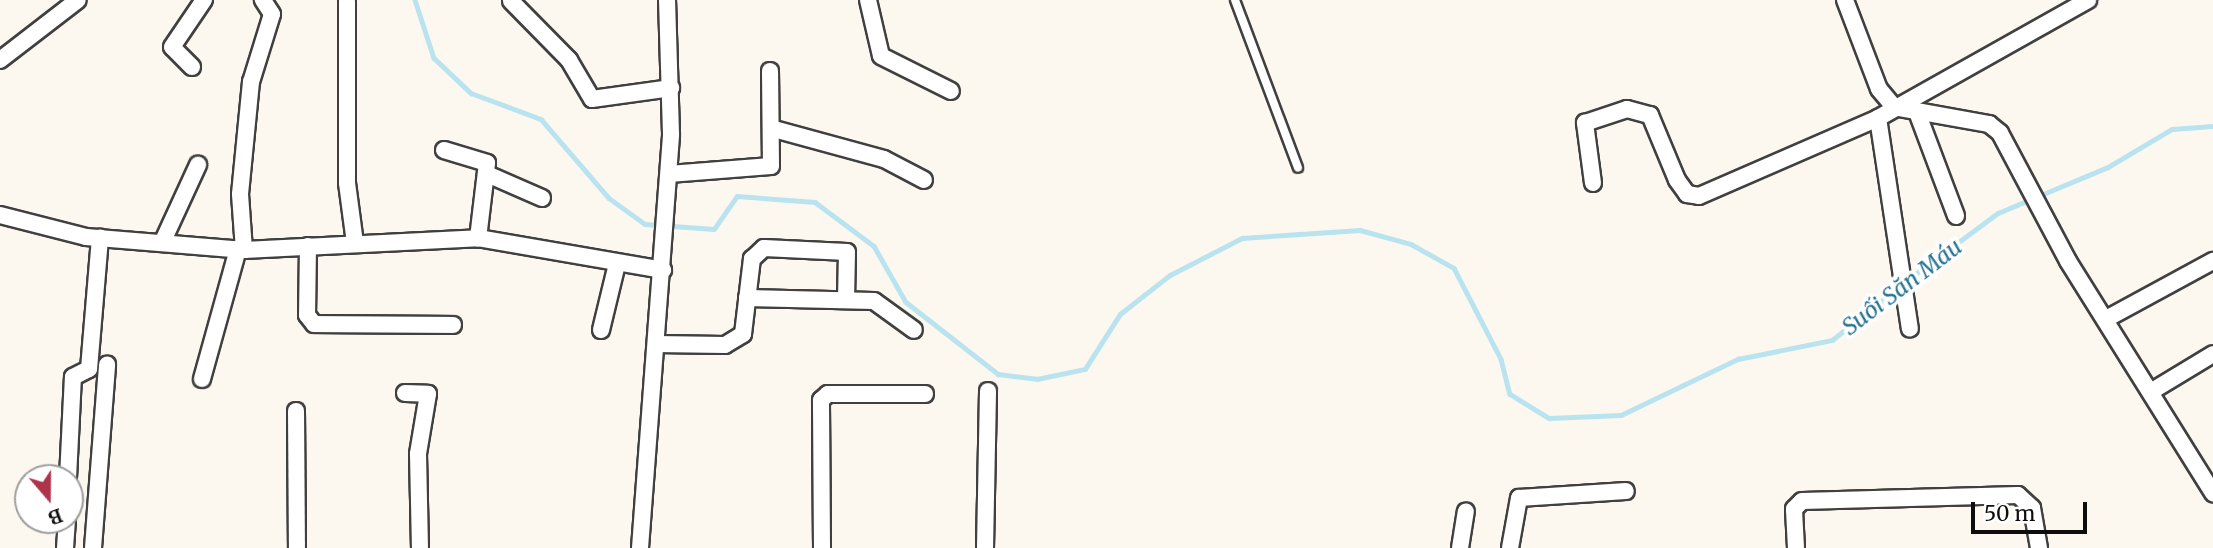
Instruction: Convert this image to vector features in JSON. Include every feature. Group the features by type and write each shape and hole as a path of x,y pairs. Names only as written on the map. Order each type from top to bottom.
{"street":[{"path":"0,60 78,0"},
{"path":"192,67 172,47 204,0"},
{"path":"202,379 241,250 240,194 251,82 272,14 263,0"},
{"path":"640,548 667,215 671,88 667,0"},
{"path":"868,0 881,56 951,91"},
{"path":"1845,0 1879,89 1894,107 1995,128 2042,214 2213,493"},
{"path":"1593,183 1581,128 1627,109 1658,122 1677,180 1687,194 1699,196 1878,118 2088,0"},
{"path":"347,1 347,183 355,243"},
{"path":"510,1 564,53 592,99 671,88"},
{"path":"669,174 771,166 774,129 770,71"},
{"path":"1917,112 1956,216"},
{"path":"1878,118 1910,328"},
{"path":"774,129 884,159 924,180"},
{"path":"444,150 485,160 487,174 478,238"},
{"path":"163,241 198,165"},
{"path":"487,174 542,198"},
{"path":"0,215 100,237 241,250 478,238 663,270"},
{"path":"69,464 73,377 89,369 100,237"},
{"path":"308,246 307,315 314,324 453,325"},
{"path":"656,344 735,342 743,334 755,252 839,248 849,258 846,300"},
{"path":"2106,319 2213,261"},
{"path":"601,330 617,264"},
{"path":"747,299 874,301 914,330"},
{"path":"2152,391 2213,354"},
{"path":"93,548 107,365"},
{"path":"985,548 988,391"},
{"path":"405,393 428,394 418,454 420,548"},
{"path":"822,548 821,400 828,394 925,394"},
{"path":"296,411 297,548"},
{"path":"1510,548 1519,498 1626,491"},
{"path":"1796,548 1794,509 1802,501 2018,495 2032,508 2039,548"},
{"path":"1460,548 1466,511"}],"lane":[{"path":"1235,0 1298,168"}],"waterway":[{"name":"Suối Săn Máu","path":"415,0 434,58 471,93 541,119 609,198 645,224 714,229 737,196 815,202 874,246 906,302 998,374 1037,379 1085,369 1120,314 1170,275 1242,238 1360,230 1411,244 1454,268 1501,359 1510,394 1549,418 1621,415 1738,359 1832,340 1899,287"},
{"name":"Suối Săn Máu","path":"1906,281 1998,213 2108,167 2172,129 2213,126"}]}
